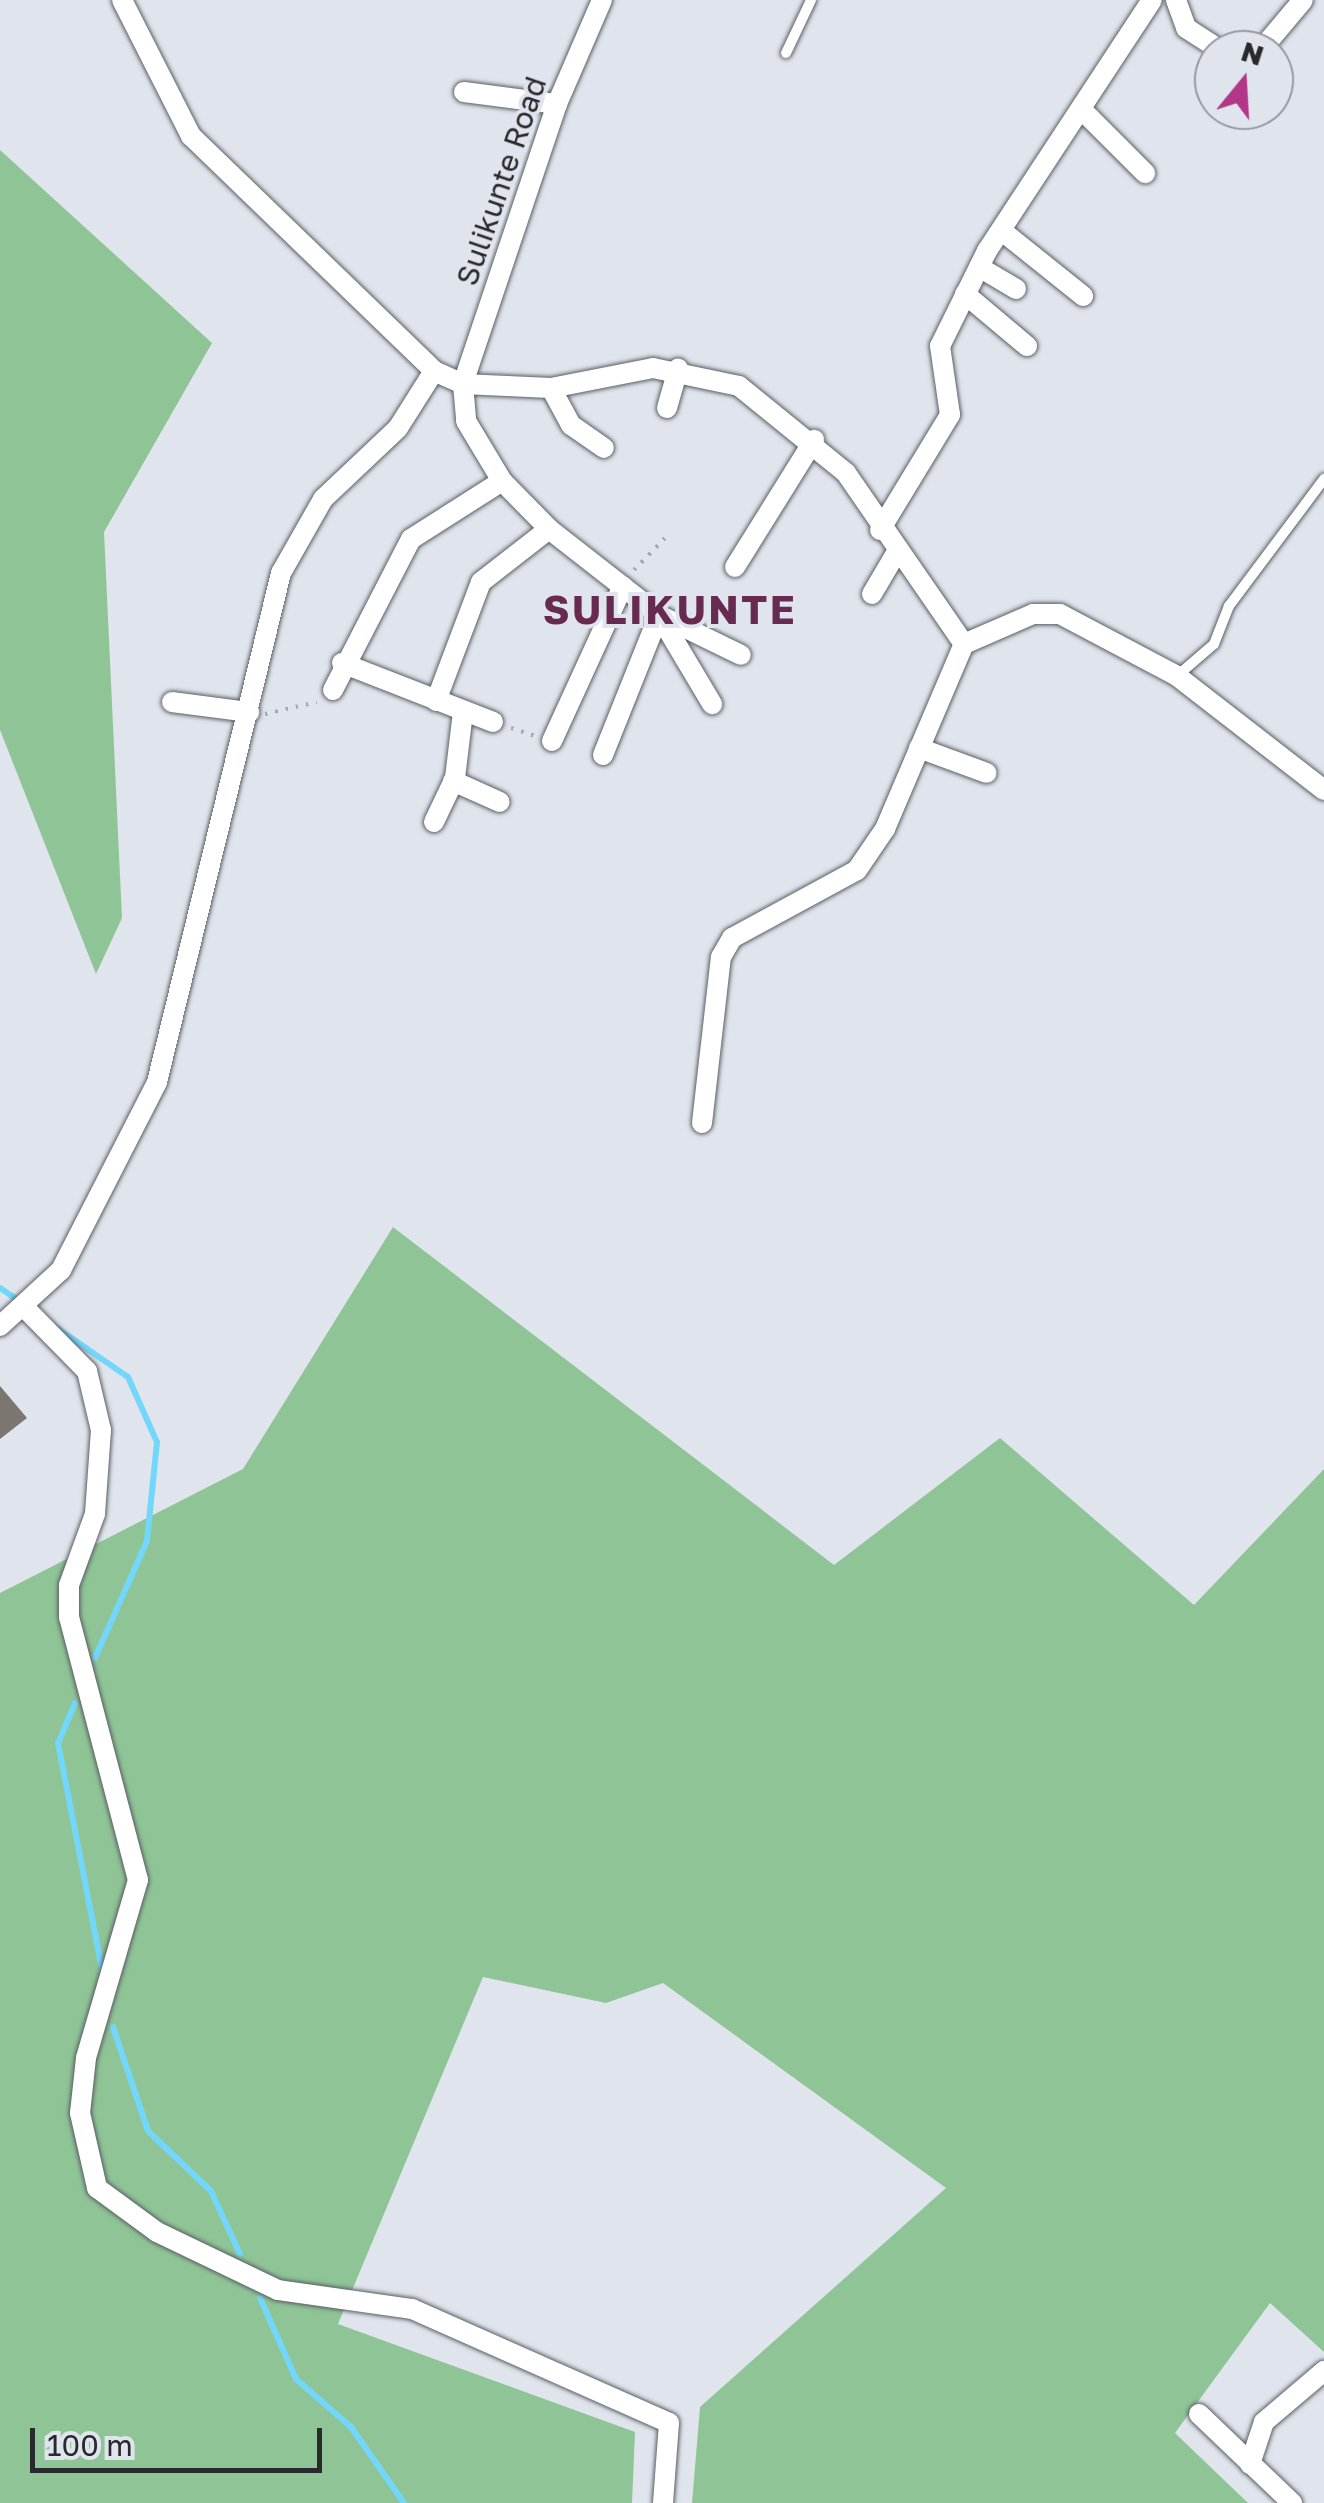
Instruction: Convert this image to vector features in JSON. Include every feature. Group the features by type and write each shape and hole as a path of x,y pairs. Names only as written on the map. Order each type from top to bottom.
{"street":[{"path":"122,0 191,136 434,371 463,384 551,388 678,369 738,386 814,440 852,480 895,556 964,644"},
{"name":"Sulikunte Road","path":"463,384 556,104 602,0"},
{"path":"880,530 950,415 940,346 979,267 1152,0"},
{"path":"1176,0 1186,28 1194,33"},
{"path":"1277,30 1302,0"},
{"path":"464,92 556,104"},
{"path":"1084,110 1145,173"},
{"path":"1002,232 1083,296"},
{"path":"979,267 1016,289"},
{"path":"966,294 1027,346"},
{"path":"667,408 678,369"},
{"path":"0,1326 61,1270 157,1082 287,560 323,499 398,428 434,371"},
{"path":"463,384 466,422 502,482 549,528 660,615 740,655"},
{"path":"551,388 571,425 604,448"},
{"path":"734,567 814,440"},
{"path":"333,690 342,663 411,539 502,482"},
{"path":"436,701 482,582 549,528"},
{"path":"872,594 895,556"},
{"path":"552,741 623,586"},
{"path":"702,1123 721,956 732,938 857,870 919,748 964,644 1033,614 1060,614 1177,676 1324,790"},
{"path":"660,615 712,704"},
{"path":"602,755 660,615"},
{"path":"342,663 492,722"},
{"path":"172,702 248,712"},
{"path":"434,822 454,781 463,712"},
{"path":"919,748 986,773"},
{"path":"454,781 500,802"},
{"path":"28,1303 87,1371 101,1430 94,1514 70,1584 68,1617 138,1880 86,2058 80,2113 98,2188 158,2232 278,2290 412,2309 669,2423 662,2503"},
{"path":"1250,2464 1264,2422 1324,2372"},
{"path":"1199,2414 1292,2503"}],"lane":[{"path":"786,53 811,0"},
{"path":"1177,676 1208,652 1230,606 1324,479"}],"path":[{"path":"623,586 666,536"},
{"path":"248,712 282,716 333,690"},
{"path":"492,722 552,741"}],"green space":[{"path":"0,150 212,343 104,532 122,918 96,974 0,730"},
{"path":"393,1227 834,1565 1000,1438 1194,1605 1324,1469 1324,2352 1270,2303 1175,2433 1248,2503 692,2503 700,2407 946,2188 663,1983 606,2003 483,1977 338,2324 635,2432 632,2503 0,2503 0,1593 243,1469"}],"building":[{"path":"0,1386 27,1418 0,1439"}],"waterway":[{"path":"0,1288 19,1301"},
{"path":"54,1326 128,1377 157,1442 147,1541 95,1658"},
{"path":"75,1703 58,1743 102,1969"},
{"path":"113,2027 148,2131 211,2191 240,2254"},
{"path":"260,2298 296,2379 351,2427 404,2503"}],"district":[{"name":"SULIKUNTE","path":"670,609"}]}
